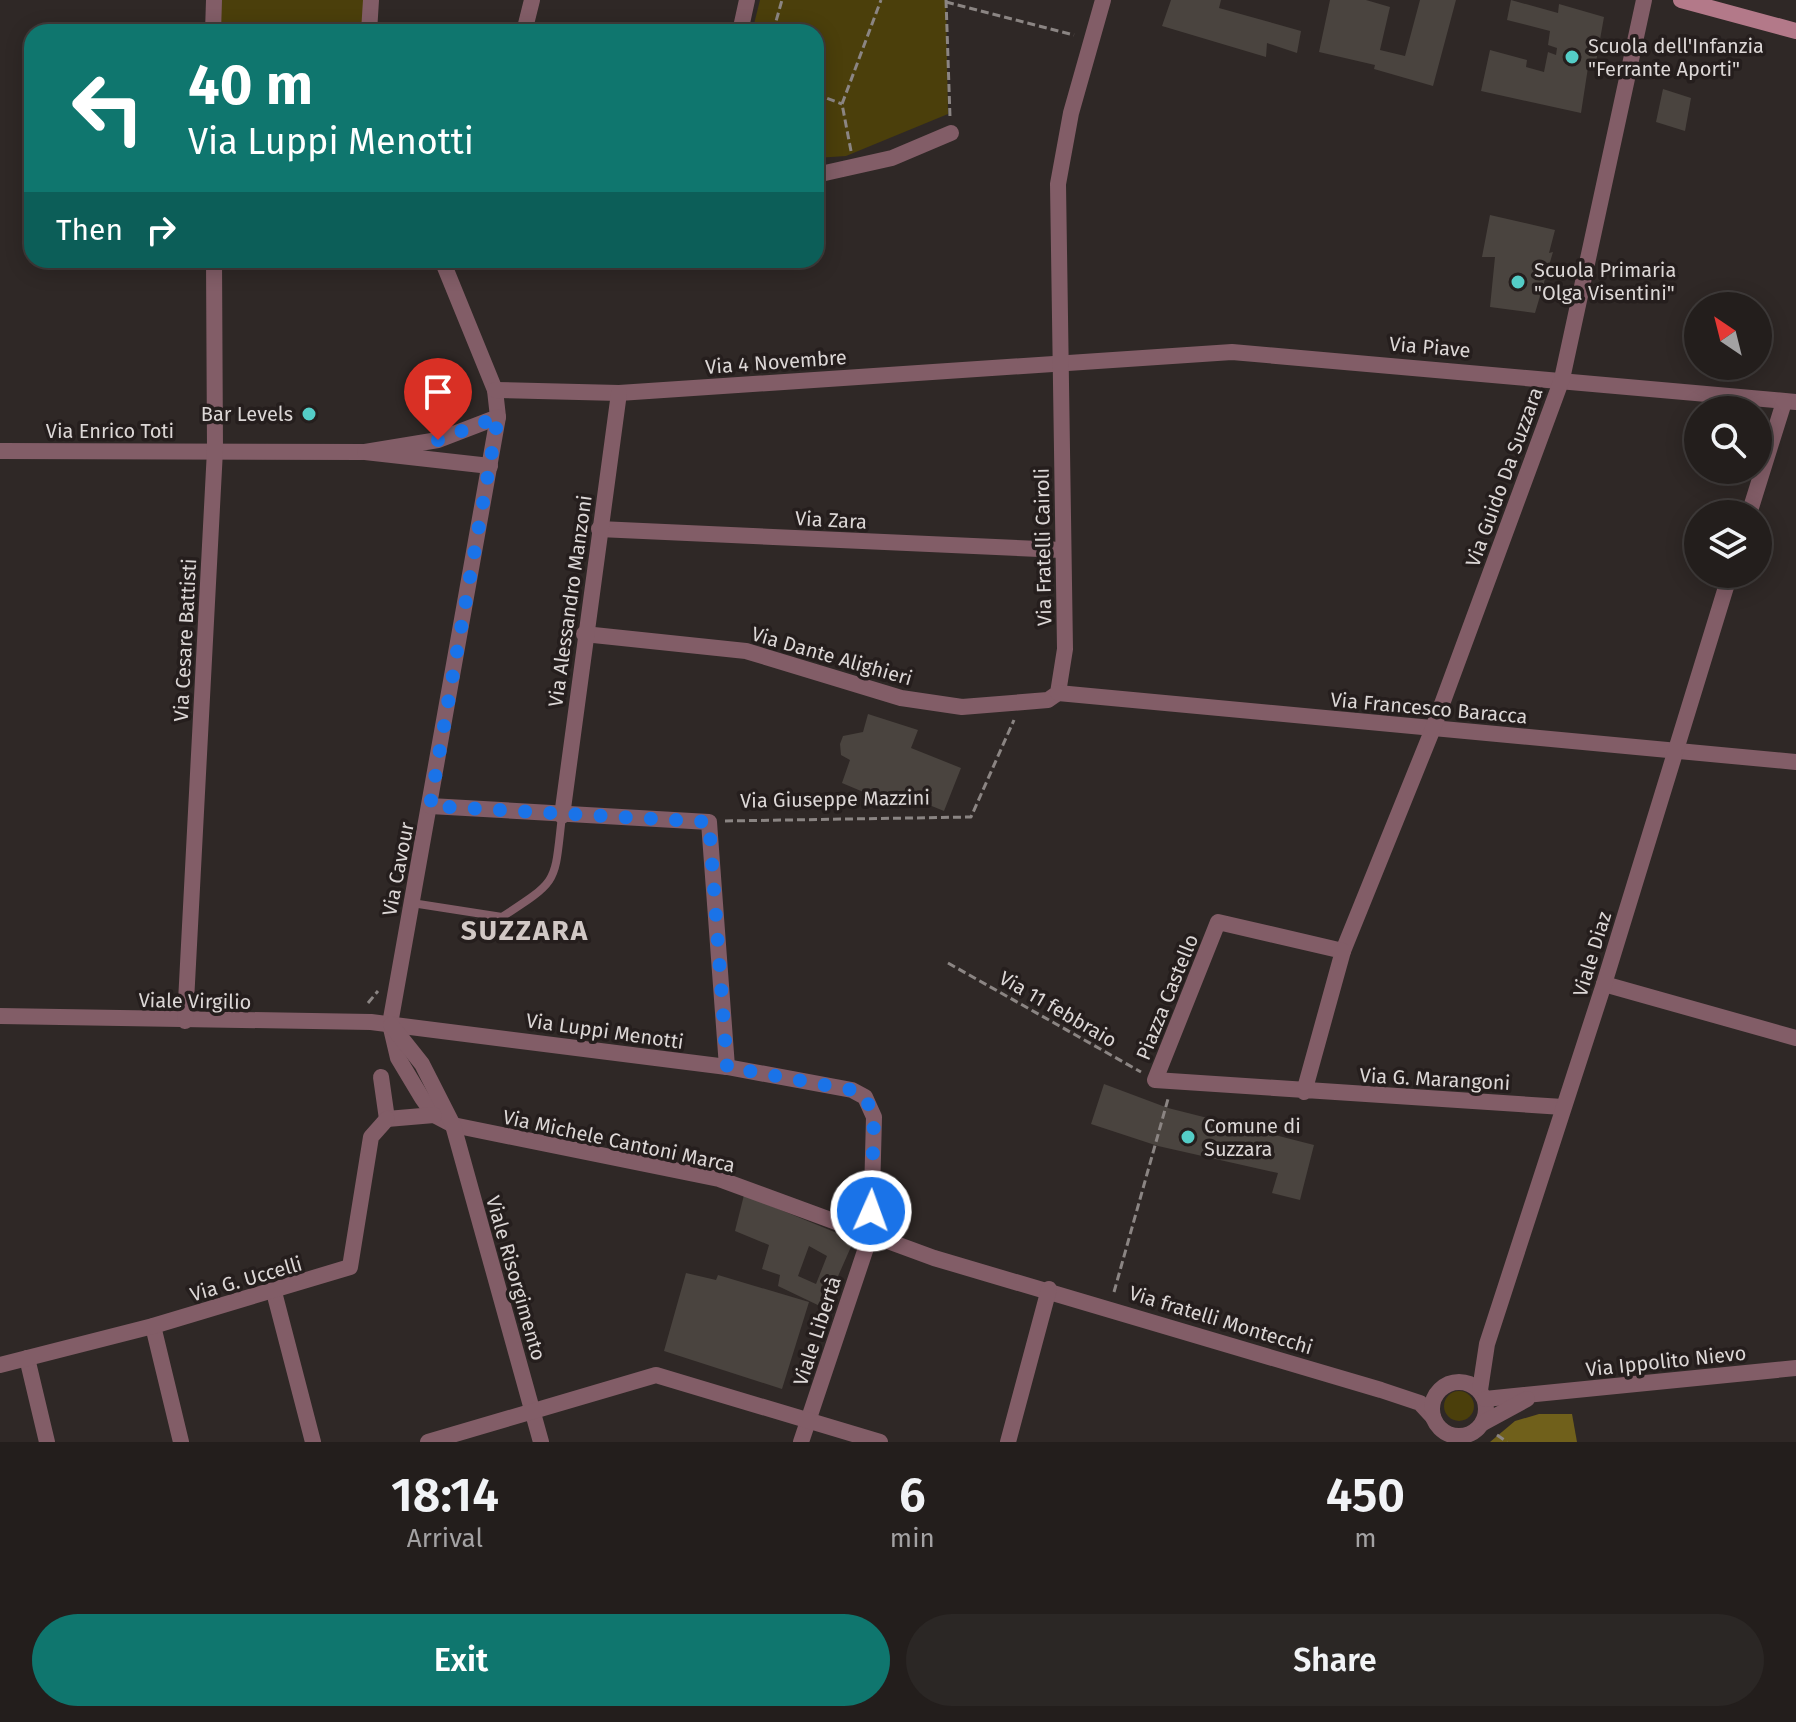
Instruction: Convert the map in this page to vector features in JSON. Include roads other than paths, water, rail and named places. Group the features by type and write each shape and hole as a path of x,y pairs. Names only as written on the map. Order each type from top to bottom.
{"street":[{"path":"213,24 214,0"},
{"path":"370,24 371,0"},
{"path":"526,24 532,0"},
{"path":"742,24 747,0"},
{"name":"Via Fratelli Cairoli","path":"1058,693 1065,649 1058,184 1071,113 1103,0"},
{"name":"Via Guido Da Suzzara","path":"1343,951 1432,731 1562,379 1644,0"},
{"path":"1681,0 1796,31"},
{"path":"824,173 892,158 951,133"},
{"name":"Via Cesare Battisti","path":"185,1021 215,450 214,268"},
{"name":"Via Cavour","path":"390,1024 498,417 495,390 445,268"},
{"name":"Via Piave","path":"1060,362 1232,352 1562,379 1790,402"},
{"name":"Via 4 Novembre","path":"495,390 619,393 1060,362"},
{"name":"Via Alessandro Manzoni","path":"562,816 584,634 619,393"},
{"path":"1754,500 1790,402"},
{"name":"Via Enrico Toti","path":"365,452 438,440 498,417"},
{"name":"Via Enrico Toti","path":"0,451 365,452 490,466"},
{"name":"Via Zara","path":"599,529 1062,550"},
{"name":"Viale Diaz","path":"1487,1344 1604,984 1726,588"},
{"name":"Via Dante Alighieri","path":"584,634 746,651 901,698 962,707 1048,700 1058,693"},
{"name":"Via Francesco Baracca","path":"1058,693 1432,731 1676,749 1796,762"},
{"path":"430,806 562,816 709,822 727,1067"},
{"name":"Piazza Castello","path":"1304,1092 1155,1080 1218,922 1343,951"},
{"path":"1304,1092 1343,951"},
{"path":"1604,984 1796,1038"},
{"name":"Viale Virgilio","path":"0,1016 390,1024"},
{"path":"381,1077 387,1119 434,1115 398,1058 390,1024"},
{"name":"Via Luppi Menotti","path":"390,1024 727,1067 852,1090 865,1097 874,1117 871,1233"},
{"name":"Viale Risorgimento","path":"390,1024 422,1064 453,1125 541,1442"},
{"name":"Via G. Marangoni","path":"1304,1092 1563,1107"},
{"name":"Via Michele Cantoni Marca","path":"434,1115 453,1125 719,1179 934,1258 1049,1289"},
{"name":"Via G. Uccelli","path":"0,1365 153,1326 350,1267 371,1137 387,1119"},
{"name":"Viale Libertà","path":"801,1442 871,1233"},
{"path":"1008,1442 1049,1289"},
{"name":"Via fratelli Montecchi","path":"1049,1289 1381,1390"},
{"path":"274,1292 313,1442"},
{"path":"153,1326 181,1442"},
{"path":"1440,1429 1434,1399 1443,1387 1467,1372 1487,1344"},
{"path":"1476,1432 1487,1344"},
{"path":"27,1358 47,1442"},
{"name":"Via Ippolito Nievo","path":"1482,1394 1539,1393 1796,1368"},
{"path":"428,1442 656,1375 880,1442"},
{"path":"1381,1390 1418,1394 1465,1382 1482,1394"},
{"path":"1381,1390 1420,1403 1440,1429 1457,1436 1476,1432 1539,1393"}],"lane":[{"path":"412,903 502,917 546,888 556,873 562,816"}],"place":[{"name":"Scuola dell'Infanzia \"Ferrante Aporti\"","path":"1572,57"},
{"name":"Scuola Primaria \"Olga Visentini\"","path":"1518,282"},
{"name":"Bar Levels","path":"309,414"},
{"name":"Comune di Suzzara","path":"1188,1137"}],"district":[{"name":"SUZZARA","path":"525,930"}]}
